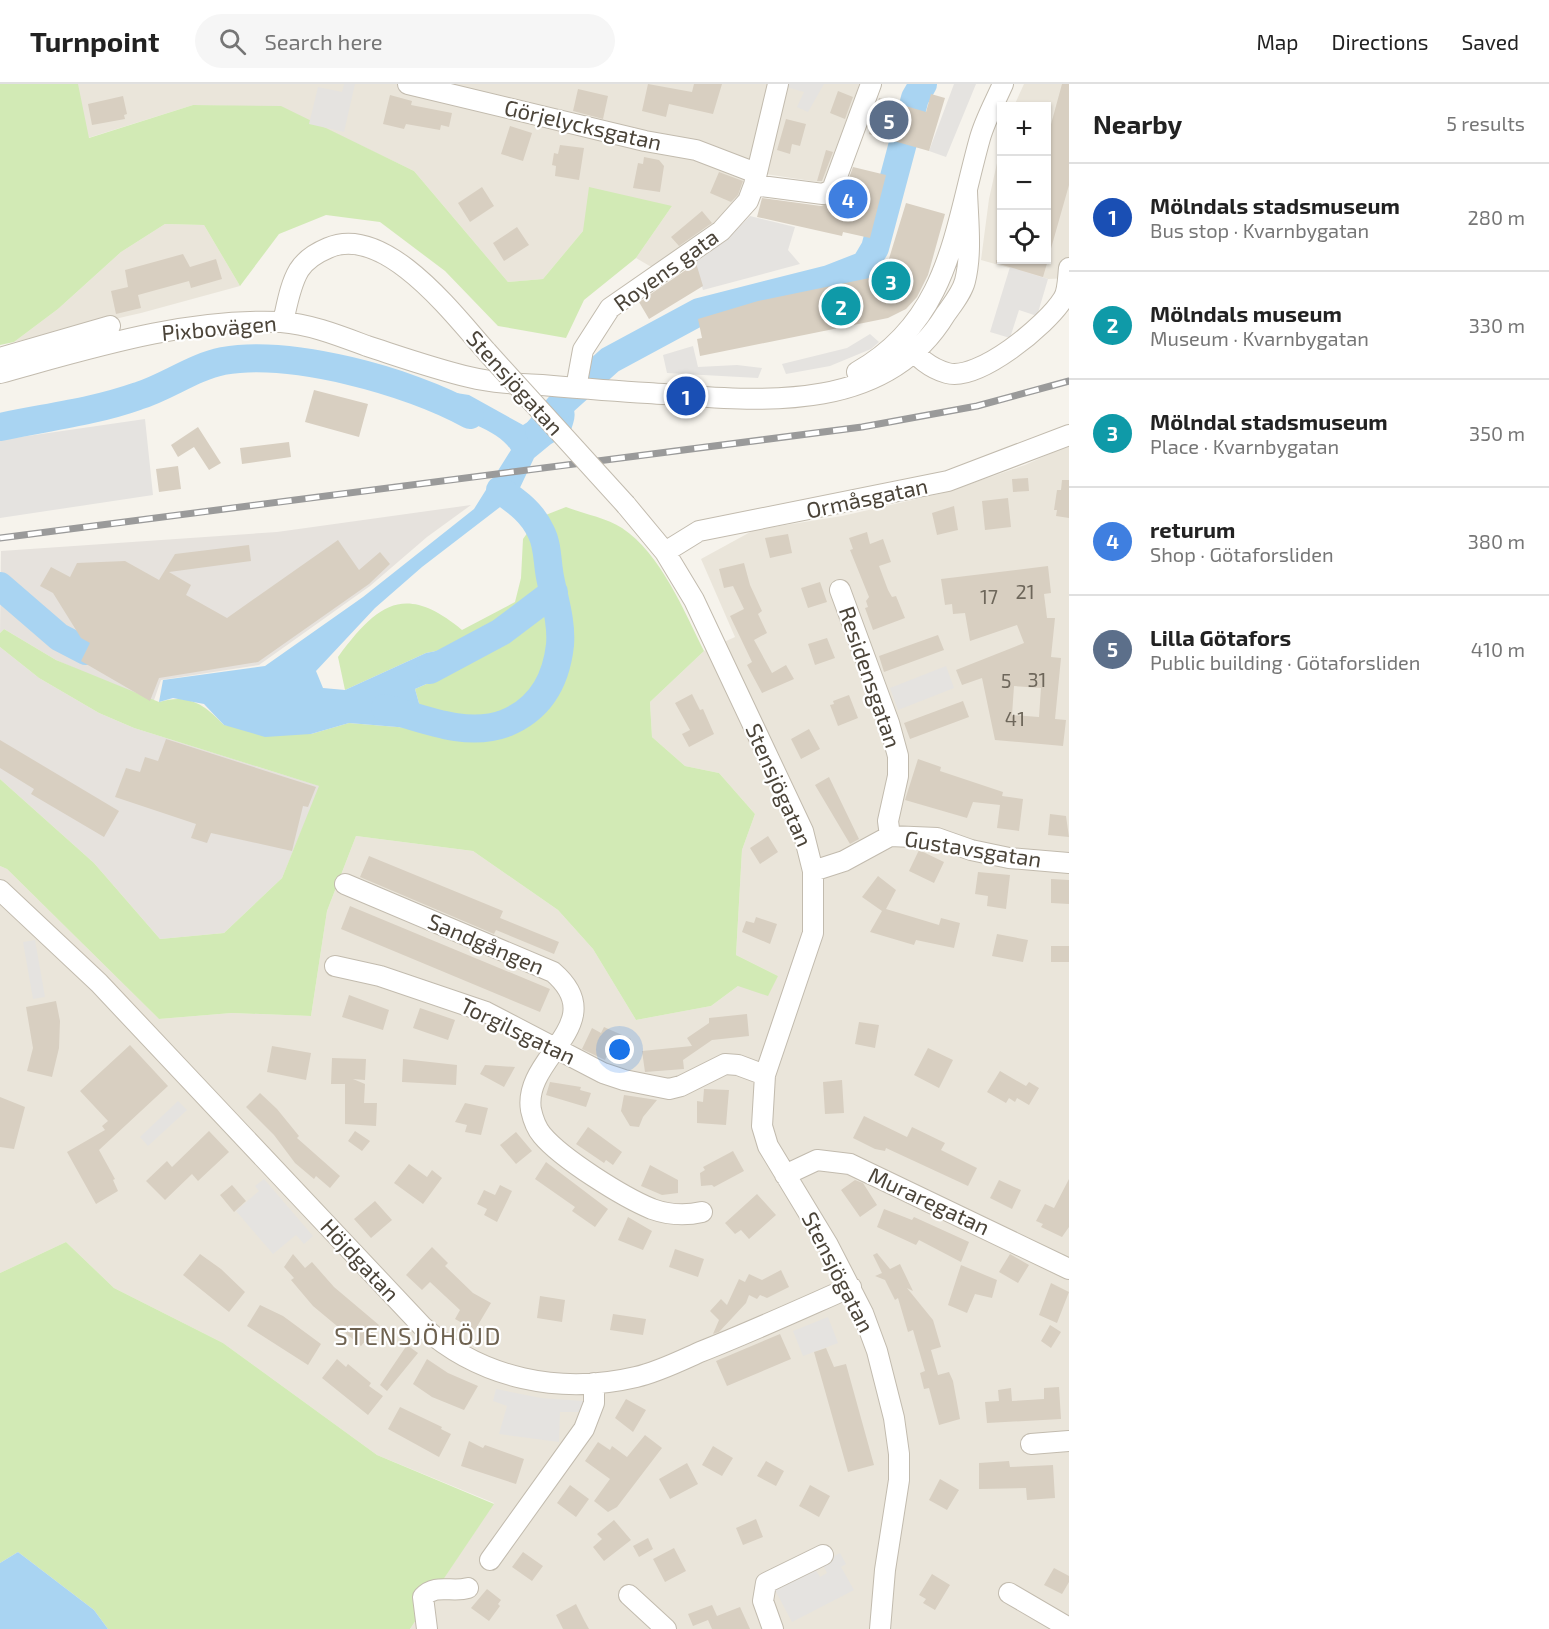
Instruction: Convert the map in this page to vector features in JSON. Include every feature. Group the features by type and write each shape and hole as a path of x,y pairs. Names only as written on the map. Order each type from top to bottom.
{"street":[{"name":"Görjelycksgatan","path":"408,84 645,141 696,150 755,179 823,194 832,190 871,84"},
{"name":"Royens gata","path":"570,388 583,350 610,308 721,231 748,201 778,84"},
{"name":"Pixbovägen","path":"0,373 69,353 169,331 238,322 283,322 313,328 471,378 731,400 783,399 855,373 908,347 936,288 967,192 980,136 1003,84"},
{"name":"Stensjögatan","path":"283,322 291,290 300,269 314,254 333,246 357,244 389,256 441,301 626,505 665,552 694,600 803,831 813,871 813,933 765,1074 762,1126 768,1146 851,1287 877,1351 894,1418 899,1454 899,1480 885,1570 880,1629"},
{"path":"908,347 930,366 956,374 976,369 1003,355 1030,333 1064,298 1069,268"},
{"path":"0,358 110,326"},
{"name":"Ormåsgatan","path":"665,552 699,531 948,481 1069,435"},
{"name":"Residensgatan","path":"840,590 889,723 898,756 898,776 888,821 890,836"},
{"name":"Gustavsgatan","path":"813,871 844,861 890,836 937,838 971,850 1009,858 1069,863"},
{"name":"Sandgången","path":"345,884 554,972 570,990 575,1006 573,1017 531,1095 531,1108 540,1133 563,1155 634,1200 667,1213 686,1216 702,1212"},
{"name":"Höjdgatan","path":"0,890 99,984 385,1288 440,1342 463,1356 517,1378 555,1383 594,1383 648,1373 851,1287"},
{"name":"Torgilsgatan","path":"335,966 380,976 452,998 486,1012 603,1073 669,1089 681,1086 725,1064 738,1065 765,1074"},
{"name":"Muraregatan","path":"785,1175 817,1160 850,1164 1069,1269"},
{"path":"490,1560 584,1430 594,1403 594,1383"},
{"path":"1031,1444 1069,1441"},
{"path":"773,1629 763,1601 762,1593 766,1583 823,1555"},
{"path":"427,1629 422,1605 423,1597 427,1592 435,1589 468,1588"},
{"path":"1009,1593 1069,1628"},
{"path":"629,1595 666,1629"}],"shaded area":[{"path":"76,84 859,84 831,184 752,172 748,184 719,229 660,272 636,258 672,206 583,231 543,279 508,282 414,171 281,107 193,105 88,138"},
{"path":"344,84 355,84 344,132 309,124 318,87 342,92"},
{"path":"784,84 824,84 808,112 797,107 804,92 783,86"},
{"path":"954,84 976,84 946,157 929,151"},
{"path":"1024,84 1069,84 1069,278 1048,279 981,260 989,199 997,163 997,264 1051,264 1051,102 1016,102"},
{"path":"750,216 795,227 788,250 800,264 703,290 695,263 728,238"},
{"path":"165,224 204,225 240,286 141,313 14,342 58,309 121,252"},
{"path":"1010,267 1048,279 1037,316 1019,310 1010,338 990,332"},
{"path":"870,334 879,342 871,349 830,366 786,374 782,364 847,348"},
{"path":"693,346 698,367 737,365 762,368 758,378 667,373 663,355"},
{"path":"145,419 153,495 0,518 0,440"},
{"path":"1069,445 1069,1629 410,1629 494,1503 377,1455 223,1343 114,1288 66,1242 0,1273 0,866 7,869 159,1019 232,1013 311,1016 327,911 356,836 473,851 558,910 593,949 636,1020 711,1006 738,986 778,976 736,955 742,850 755,814 719,773 685,766 652,737 650,702 704,651 735,637 701,559 754,530 842,516 943,493 1025,465"},
{"path":"471,505 427,537 370,586 259,665 161,680 153,703 56,660 4,629 0,633 1,551 277,532"},
{"path":"0,647 39,678 99,713 134,728 320,786 282,878 224,933 160,939 94,863 0,779"},
{"path":"946,666 954,688 898,710 890,688"},
{"path":"35,940 45,997 33,999 23,942"},
{"path":"178,1101 187,1110 148,1146 140,1137"},
{"path":"264,1179 313,1236 304,1244 296,1235 273,1254 236,1211 259,1191 255,1186"},
{"path":"828,1317 838,1343 803,1356 793,1331"},
{"path":"496,1389 541,1398 583,1401 583,1412 560,1412 559,1442 499,1434 507,1406 493,1401"},
{"path":"840,1553 846,1564 841,1567 854,1590 792,1622 774,1588 814,1567 820,1577 827,1573 822,1563"}],"green space":[{"path":"0,84 78,84 89,138 193,105 281,106 414,171 508,282 543,279 583,231 589,187 672,206 636,258 584,300 566,338 498,326 445,271 380,222 326,215 279,234 240,286 204,225 165,224 121,252 58,309 14,342 0,345"},
{"path":"566,507 609,521 636,539 670,584 704,651 650,702 652,737 685,766 719,773 755,814 742,850 736,955 778,976 768,996 738,986 711,1006 636,1020 593,949 558,910 473,851 356,836 327,911 311,1016 232,1013 159,1019 7,869 0,866 0,779 94,863 160,939 224,933 282,878 319,786 134,728 99,713 39,678 0,647 0,633 4,629 56,660 159,702 179,699 196,703 224,725 311,734 349,723 409,728 424,721 415,689 447,675 465,660 461,646 426,653 345,690 338,657 366,623 380,612 394,606 408,604 424,607 442,615 462,630 515,602 521,578 523,539 538,518"},
{"path":"66,1242 114,1288 223,1343 377,1455 494,1504 410,1629 108,1629 94,1610 18,1552 0,1563 0,1273"}],"water":[{"path":"431,389 469,395 523,425 561,401 570,402 574,410 574,417 570,433 551,444 534,458 517,494 422,567 375,608 316,671 323,688 345,690 426,653 461,646 465,660 447,675 415,689 424,721 409,728 349,723 311,734 265,737 224,725 204,704 173,698 159,702 163,680 265,666 363,597 474,509 511,450 497,436 488,431 437,410"},
{"path":"18,1552 94,1610 108,1629 0,1629 0,1563"}],"building":[{"path":"648,84 692,92 694,84 722,84 713,114 669,104 666,117 642,111"},
{"path":"1062,84 1069,84 1069,185 1051,248 1051,156 1051,124"},
{"path":"578,89 608,96 603,119 573,111"},
{"path":"838,91 853,97 845,119 830,113"},
{"path":"931,94 945,98 929,151 869,134 879,98 926,112"},
{"path":"390,95 412,101 411,105 452,113 449,127 441,125 440,130 406,124 404,129 383,124"},
{"path":"123,96 127,114 124,115 125,119 92,125 88,104"},
{"path":"786,119 806,124 800,146 792,144 790,154 777,150"},
{"path":"510,126 532,133 523,161 501,154"},
{"path":"560,145 584,148 579,180 555,176 556,166 552,165 554,153 558,154"},
{"path":"826,150 833,152 822,181 817,181"},
{"path":"644,157 659,160 664,166 660,192 633,188 638,163 643,164"},
{"path":"853,167 886,175 870,238 843,232 842,236 757,217 762,198 821,206 837,201 843,194"},
{"path":"719,172 743,181 738,195 731,202 710,193"},
{"path":"482,187 494,206 470,222 458,203"},
{"path":"906,203 945,214 928,275 917,297 906,309 888,318 700,356 697,339 702,338 698,319 758,301 884,275"},
{"path":"702,211 712,223 679,246 671,237"},
{"path":"517,227 529,245 504,261 493,243"},
{"path":"183,254 190,267 216,259 222,279 191,288 189,281 138,295 141,308 116,314 111,291 128,287 125,270"},
{"path":"696,263 703,286 649,319 639,302"},
{"path":"999,264 1047,264 1043,277"},
{"path":"314,390 368,404 359,437 305,422"},
{"path":"198,427 221,463 209,470 194,447 178,457 171,445"},
{"path":"289,442 291,457 242,464 240,448"},
{"path":"178,466 181,489 159,492 156,469"},
{"path":"1028,478 1029,491 1013,492 1012,479"},
{"path":"1062,480 1069,480 1069,518 1056,516 1057,510 1054,510 1057,490 1061,490"},
{"path":"1008,498 1011,527 985,530 982,501"},
{"path":"954,506 958,530 937,535 932,513"},
{"path":"867,532 870,544 883,539 891,562 879,566 888,590 892,597 896,596 905,618 873,630 865,608 868,607 866,601 869,597 850,550 853,549 849,538"},
{"path":"788,534 792,553 770,558 765,538"},
{"path":"338,540 359,570 380,552 390,564 369,584 258,662 159,678 150,701 81,661 90,643 81,638 53,593 40,586 51,567 70,577 77,563 125,561 159,580 175,554 249,545 251,561 169,572 191,585 186,595 227,618"},
{"path":"744,563 750,585 762,611 758,614 767,633 754,640 772,673 786,665 794,679 762,693 747,665 752,662 730,616 744,609 733,586 724,588 719,569"},
{"path":"1048,566 1051,593 1044,594 1047,618 1055,618 1051,657 1061,658 1055,719 1066,720 1063,746 995,740 982,678 962,685 956,670 1024,643 1017,625 970,641 965,613 953,614 952,604 945,605 941,579","holes":["1014,686 1041,688 1039,717 1012,715"]},
{"path":"820,582 827,602 808,608 801,588"},
{"path":"938,635 944,650 884,672 879,656"},
{"path":"827,638 835,658 815,665 808,644"},
{"path":"692,694 700,710 703,709 714,734 689,747 682,734 690,730 675,703"},
{"path":"849,695 858,718 838,726 830,705 834,704 833,701"},
{"path":"963,701 969,717 910,739 904,723"},
{"path":"809,729 820,749 801,759 791,739"},
{"path":"166,739 316,787 308,807 303,806 292,851 211,833 207,843 191,838 196,824 115,797 126,768 140,772 145,757 158,761"},
{"path":"0,740 119,811 104,837 31,794 34,789 0,768"},
{"path":"918,759 941,767 940,771 1003,792 1002,796 1023,799 1019,831 997,828 1000,805 973,802 967,818 905,800"},
{"path":"829,777 859,839 850,844 815,785"},
{"path":"1050,814 1066,816 1069,837 1048,835"},
{"path":"768,836 778,852 760,864 750,848"},
{"path":"919,850 944,862 934,883 909,871"},
{"path":"369,856 503,911 500,918 559,942 554,954 496,930 494,934 360,877"},
{"path":"978,872 1010,875 1006,909 987,906 988,896 975,894"},
{"path":"878,876 896,890 886,909 939,925 941,918 960,923 954,948 916,940 914,945 870,932 882,911 862,897"},
{"path":"1051,879 1069,880 1069,904 1051,903"},
{"path":"350,906 550,989 540,1012 341,929"},
{"path":"756,917 777,924 770,944 742,932 746,921 754,923"},
{"path":"997,934 1028,940 1023,962 992,956"},
{"path":"1051,946 1069,946 1069,962 1051,962"},
{"path":"349,995 389,1010 383,1030 342,1017"},
{"path":"56,1001 60,1021 59,1048 52,1077 27,1071 33,1048 26,1007"},
{"path":"420,1008 455,1020 448,1040 413,1028"},
{"path":"747,1014 749,1036 712,1040 683,1060 684,1069 645,1072 642,1051 692,1046 687,1038 709,1023 709,1018"},
{"path":"859,1022 879,1025 875,1048 855,1044"},
{"path":"604,1027 631,1039 624,1054 610,1048 605,1060 582,1049 592,1028 601,1033"},
{"path":"130,1045 168,1086 99,1150 115,1179 113,1180 118,1191 96,1204 67,1152 105,1130 102,1126 108,1121 80,1091"},
{"path":"272,1046 311,1053 306,1080 267,1072"},
{"path":"928,1048 953,1060 939,1088 914,1075"},
{"path":"332,1058 366,1059 365,1080 353,1079 365,1084 364,1103 377,1103 376,1126 345,1124 345,1084 331,1084"},
{"path":"403,1059 457,1065 456,1085 402,1082"},
{"path":"485,1065 515,1067 504,1087 480,1074"},
{"path":"1000,1071 1026,1086 1029,1082 1039,1088 1029,1105 1017,1098 1015,1102 1009,1098 1006,1103 987,1092"},
{"path":"842,1080 844,1113 825,1114 823,1082"},
{"path":"550,1082 581,1087 580,1090 591,1093 586,1107 546,1095"},
{"path":"704,1089 729,1090 726,1125 697,1123 697,1101 703,1102"},
{"path":"260,1093 277,1109 299,1136 297,1138 340,1176 330,1188 316,1176 314,1179 295,1163 274,1135 246,1107"},
{"path":"624,1095 657,1100 643,1117 639,1127 630,1126 621,1111"},
{"path":"0,1097 25,1107 14,1149 0,1147"},
{"path":"465,1103 488,1108 481,1135 465,1132 467,1125 455,1122"},
{"path":"864,1116 907,1137 912,1127 945,1143 941,1150 977,1168 968,1186 886,1148 885,1151 875,1149 853,1138"},
{"path":"588,1127 622,1152 613,1165 606,1160 604,1163 576,1144"},
{"path":"209,1131 229,1152 198,1181 192,1174 165,1200 146,1181 167,1161 172,1167"},
{"path":"355,1131 370,1141 362,1151 348,1141"},
{"path":"516,1132 532,1151 516,1164 500,1145"},
{"path":"733,1151 744,1171 714,1187 712,1185 701,1186 700,1173 705,1170 703,1167"},
{"path":"546,1162 608,1209 595,1227 572,1211 575,1207 535,1179"},
{"path":"409,1164 427,1177 432,1170 442,1178 423,1204 394,1183"},
{"path":"650,1165 678,1180 678,1193 662,1195 641,1186"},
{"path":"1069,1179 1069,1227 1062,1237 1041,1227 1043,1224 1036,1221 1045,1204 1054,1208"},
{"path":"855,1180 863,1183 877,1205 860,1217 841,1190"},
{"path":"999,1180 1021,1190 1012,1209 990,1198"},
{"path":"232,1185 246,1201 234,1212 220,1195"},
{"path":"500,1185 512,1191 497,1222 484,1215 487,1209 477,1204 484,1190 495,1195"},
{"path":"757,1194 776,1215 749,1239 741,1230 735,1234 725,1223"},
{"path":"375,1201 392,1220 371,1238 354,1219"},
{"path":"884,1209 912,1220 914,1217 969,1242 961,1262 919,1240 916,1245 877,1227"},
{"path":"628,1217 652,1231 643,1250 618,1240"},
{"path":"432,1247 448,1263 445,1266 473,1293 491,1303 475,1330 455,1319 460,1310 430,1282 422,1290 406,1275"},
{"path":"675,1249 704,1259 698,1277 669,1267"},
{"path":"877,1253 890,1269 900,1264 913,1291 907,1288 933,1320 941,1347 931,1350 938,1375 949,1372 953,1381 960,1419 939,1425 929,1388 924,1389 920,1373 925,1371 913,1330 908,1332 898,1298 895,1300 885,1280 875,1276 882,1273 873,1255"},
{"path":"200,1254 221,1269 245,1292 229,1312 183,1275"},
{"path":"293,1254 305,1268 312,1262 334,1287 379,1325 361,1346 313,1306 291,1280 294,1278 284,1267"},
{"path":"1010,1254 1029,1265 1018,1283 999,1272"},
{"path":"961,1265 997,1280 992,1298 975,1294 967,1313 948,1305"},
{"path":"781,1270 789,1287 767,1298 760,1295 757,1299 749,1295 746,1303 719,1332 713,1334 719,1320 710,1311 721,1299 727,1305 739,1279 745,1282 749,1274 762,1280"},
{"path":"1051,1283 1069,1292 1057,1323 1039,1315"},
{"path":"540,1296 565,1300 562,1322 537,1318"},
{"path":"260,1305 283,1316 321,1344 308,1365 247,1326"},
{"path":"613,1314 646,1319 643,1335 610,1330"},
{"path":"1050,1325 1061,1332 1051,1348 1041,1341"},
{"path":"780,1334 791,1359 727,1386 716,1361"},
{"path":"407,1345 418,1353 387,1391 380,1385"},
{"path":"826,1348 834,1367 846,1364 874,1465 848,1472 814,1352"},
{"path":"337,1359 346,1367 348,1364 371,1383 369,1386 383,1396 368,1415 322,1378"},
{"path":"427,1359 448,1373 478,1386 464,1410 432,1397 413,1384"},
{"path":"1059,1387 1061,1419 987,1423 985,1402 999,1401 998,1390 1011,1388 1012,1401 1044,1399 1044,1388"},
{"path":"626,1399 646,1410 633,1432 615,1418"},
{"path":"400,1407 442,1427 441,1429 451,1434 439,1457 388,1429"},
{"path":"645,1435 662,1448 617,1507 608,1512 594,1501 610,1479 585,1461 598,1442 610,1450 612,1446 627,1457"},
{"path":"469,1441 483,1448 485,1445 524,1459 516,1484 461,1466"},
{"path":"713,1446 733,1458 722,1476 702,1465"},
{"path":"766,1461 784,1471 776,1486 757,1476"},
{"path":"1009,1461 1010,1467 1053,1465 1055,1498 1027,1500 1026,1488 979,1489 979,1463"},
{"path":"687,1463 698,1484 670,1499 659,1479"},
{"path":"940,1479 959,1490 947,1510 929,1500"},
{"path":"570,1485 589,1499 576,1517 557,1503"},
{"path":"810,1485 830,1496 819,1517 799,1506"},
{"path":"756,1519 763,1537 743,1545 736,1528"},
{"path":"614,1520 631,1540 604,1561 593,1547 602,1539 597,1534"},
{"path":"648,1538 653,1549 639,1557 633,1546"},
{"path":"674,1548 686,1571 665,1582 653,1559"},
{"path":"523,1552 543,1566 532,1581 512,1567"},
{"path":"1054,1568 1069,1576 1069,1582 1062,1594 1044,1585"},
{"path":"932,1574 950,1585 935,1610 923,1603 926,1599 919,1595"},
{"path":"487,1589 501,1600 498,1604 500,1606 489,1621 471,1608"},
{"path":"576,1604 589,1629 563,1629 556,1615"},
{"path":"712,1605 717,1616 740,1607 750,1629 712,1629 708,1620 693,1626 688,1614"}],"waterway":[{"path":"539,430 562,403 610,360 699,312 829,279 865,265 875,248 915,98 923,84"},
{"path":"0,427 121,402 212,364 251,358 315,364 349,371 415,391 445,402 470,415"},
{"path":"385,708 430,722 461,728 491,727 506,723 528,710 537,702 550,682 558,658 560,636 545,542 529,513 500,490"},
{"path":"0,586 59,637 86,651"},
{"path":"430,670 501,632 554,592"}],"railway":[{"path":"0,538 862,427 977,406 1069,381"}],"place":[{"name":"Lilla Götafors","path":"889,120"},
{"name":"returum","path":"848,199"},
{"name":"Mölndal stadsmuseum","path":"891,281"},
{"name":"Mölndals museum","path":"841,306"},
{"name":"Mölndals stadsmuseum","path":"686,396"}],"district":[{"name":"STENSJÖHÖJD","path":"418,1337"}]}
